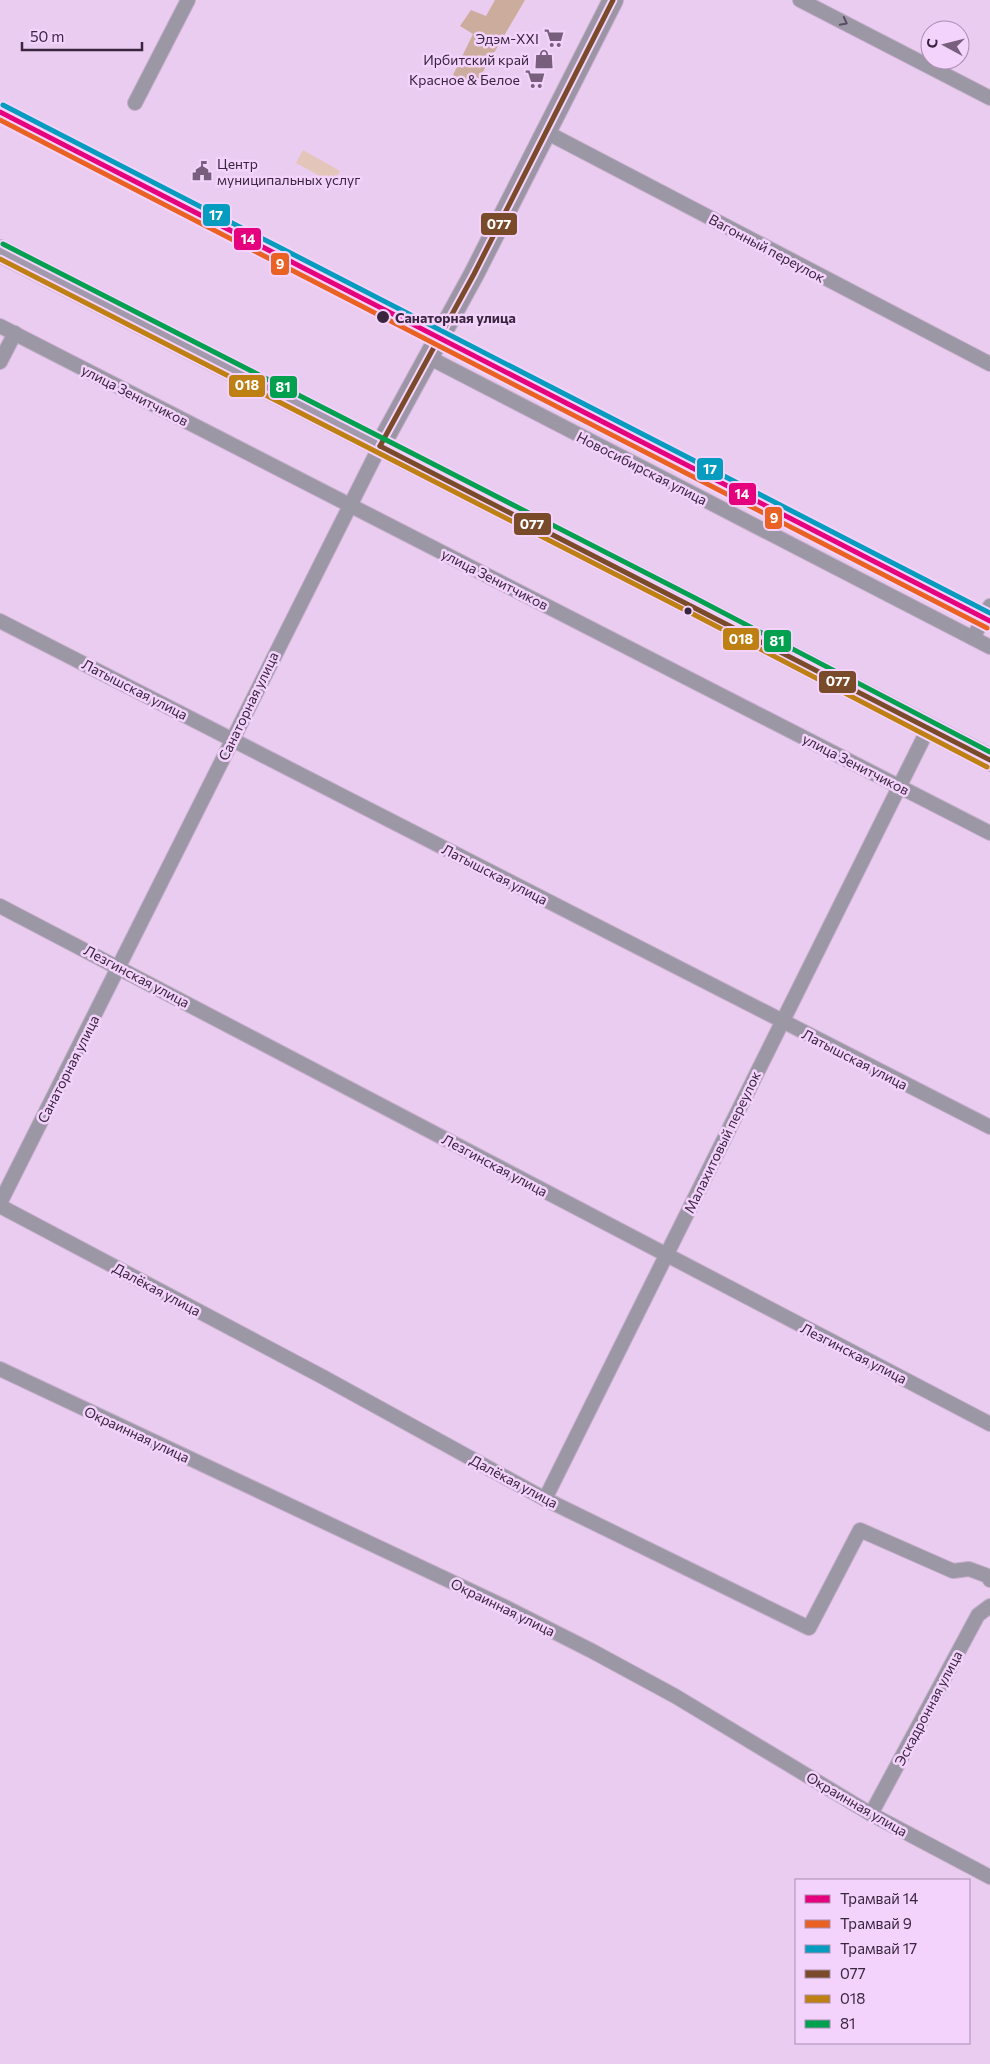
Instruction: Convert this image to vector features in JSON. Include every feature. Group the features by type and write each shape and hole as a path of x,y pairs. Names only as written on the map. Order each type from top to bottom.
{"main road":[{"path":"0,251 692,605 990,760"}],"street":[{"path":"135,103 188,0"},
{"name":"Санаторная улица","path":"0,1204 120,967 349,504 474,274 544,131 613,0"},
{"path":"800,0 990,98"},
{"name":"Вагонный переулок","path":"544,131 990,364"},
{"name":"улица Зенитчиков","path":"0,326 990,833"},
{"path":"0,362 15,333"},
{"name":"Новосибирская улица","path":"428,357 990,647"},
{"path":"973,638 990,606"},
{"name":"Латышская улица","path":"0,621 990,1128"},
{"name":"Малахитовый переулок","path":"545,1499 928,729"},
{"name":"Лезгинская улица","path":"0,906 120,967 990,1424"},
{"name":"Далёкая улица","path":"0,1204 323,1377 545,1499 809,1628 860,1530 953,1571 969,1570 988,1576 990,1580"},
{"name":"Окраинная улица","path":"0,1369 503,1606 592,1651 675,1696 872,1814 990,1877"},
{"name":"Эскадронная улица","path":"872,1814 978,1615 990,1606"}],"shaded area":[{"path":"495,0 525,0 474,87 453,75 473,34 460,26 471,10 486,16"},
{"path":"303,150 340,171 333,183 296,163"}],"tram line":[{"name":"17","path":"3,105 990,613"},
{"name":"14","path":"0,112 990,621"},
{"name":"9","path":"0,120 987,628"}],"transit line":[{"name":"077","path":"380,446 474,274 613,0"},
{"name":"81","path":"3,244 695,598 990,752"},
{"name":"018","path":"0,259 987,767"},
{"name":"077","path":"380,446 990,760"}],"place":[{"name":"Эдэм-XXI","path":"554,38"},
{"name":"Ирбитский край","path":"544,59"},
{"name":"Красное & Белое","path":"535,79"},
{"name":"Центр муниципальных услуг","path":"202,171"},
{"name":"Санаторная улица","path":"383,317"}]}
